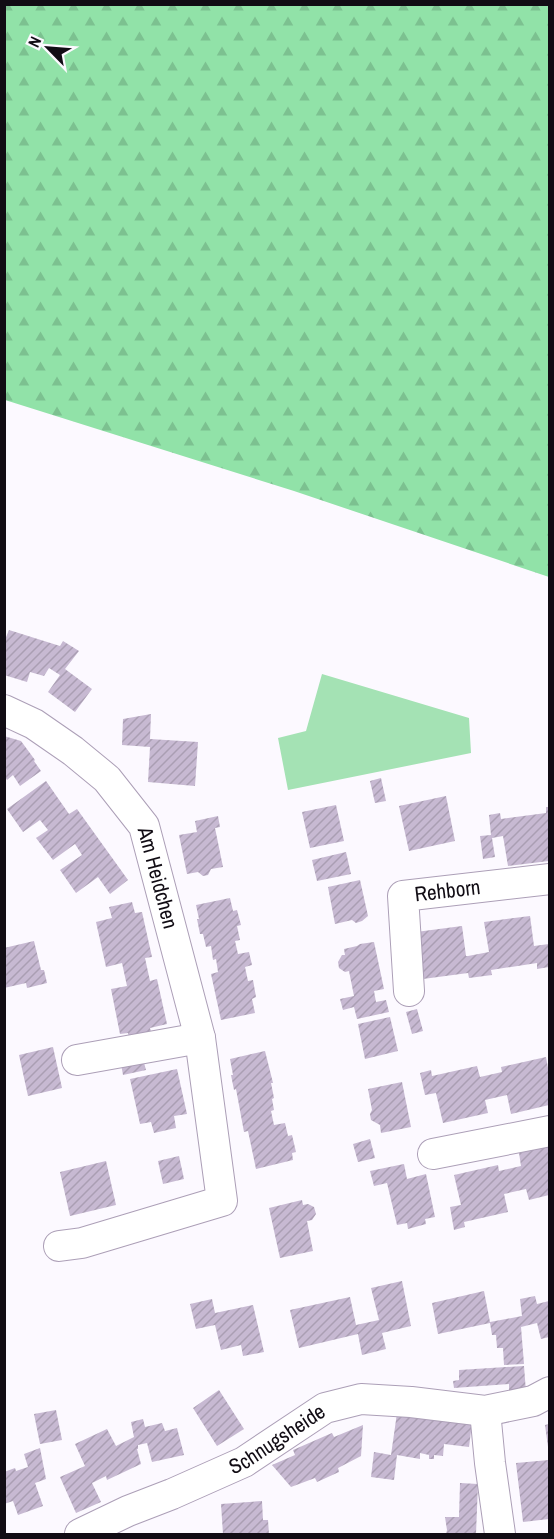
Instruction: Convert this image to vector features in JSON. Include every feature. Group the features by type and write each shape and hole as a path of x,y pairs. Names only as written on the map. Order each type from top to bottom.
{"street":[{"name":"Am Heidchen","path":"4,710 34,724 73,750 107,779 144,826 200,1038 222,1201 82,1243 59,1246"},
{"name":"Rehborn","path":"409,991 403,896 549,879"},
{"path":"77,1060 200,1038"},
{"path":"433,1154 549,1131"},
{"path":"500,1534 485,1410 533,1401 549,1392"},
{"name":"Schnugsheide","path":"95,1531 128,1511 244,1462 325,1408 361,1399 485,1410"}],"green space":[{"path":"5,4 549,5 549,577 294,491 5,400"},
{"path":"322,674 469,718 471,753 288,790 278,738 306,731"}],"building":[{"path":"9,630 60,646 63,641 79,651 65,669 92,689 75,712 48,692 60,675 49,668 44,676 30,672 27,682 4,675 4,642"},
{"path":"151,714 150,739 198,742 195,786 148,782 150,747 122,745 123,719"},
{"path":"4,736 21,741 41,771 20,786 13,775 7,780 4,776"},
{"path":"381,778 386,801 375,803 370,781"},
{"path":"46,781 69,814 77,809 128,880 110,894 98,877 76,893 60,870 82,855 75,844 53,860 36,838 48,830 40,820 23,832 7,809"},
{"path":"446,796 455,841 409,851 399,806"},
{"path":"336,805 344,841 310,848 302,812"},
{"path":"546,807 549,807 549,861 508,866 503,836 492,838 495,857 483,859 480,836 491,835 489,815 500,813 501,819 546,813"},
{"path":"218,816 220,827 215,828 223,867 211,869 208,875 203,876 198,872 187,874 179,835 197,832 195,821"},
{"path":"346,852 351,874 317,881 312,860"},
{"path":"360,880 368,916 356,923 352,920 335,924 328,887"},
{"path":"230,898 233,911 237,910 241,925 237,926 240,940 235,941 238,954 249,952 252,965 245,967 248,981 253,980 256,997 252,999 255,1013 221,1020 211,974 218,972 216,959 213,960 211,946 206,947 203,934 200,934 196,905"},
{"path":"132,902 135,913 142,912 152,957 145,958 150,981 157,979 167,1024 150,1028 153,1039 130,1044 128,1033 120,1034 111,989 127,986 122,963 106,967 96,922 112,918 109,907"},
{"path":"530,916 534,946 549,944 549,967 537,969 537,963 491,970 492,975 469,978 468,973 423,979 416,932 462,926 466,956 468,956 489,952 484,922"},
{"path":"34,941 41,970 44,970 47,983 27,988 26,983 4,988 4,948"},
{"path":"374,942 384,989 374,991 376,1002 386,1000 389,1012 357,1019 354,1007 343,1010 340,999 354,996 349,971 345,972 339,968 338,962 342,955 345,955 344,949"},
{"path":"417,1009 423,1031 412,1034 406,1012"},
{"path":"390,1017 398,1051 365,1059 358,1024"},
{"path":"53,1047 62,1088 28,1096 19,1055"},
{"path":"265,1051 273,1083 271,1083 274,1110 271,1111 274,1125 285,1123 288,1136 292,1135 296,1152 292,1153 293,1160 256,1169 248,1131 244,1132 236,1089 234,1090 230,1059"},
{"path":"546,1057 549,1068 549,1105 511,1114 507,1095 485,1100 488,1113 443,1123 436,1093 425,1095 420,1073 431,1070 432,1076 477,1066 480,1077 502,1072 501,1067"},
{"path":"143,1059 146,1070 123,1075 121,1064"},
{"path":"177,1069 187,1114 174,1116 176,1128 154,1133 151,1122 140,1124 130,1079"},
{"path":"402,1082 411,1127 381,1133 380,1125 371,1120 372,1110 368,1089"},
{"path":"370,1139 375,1158 358,1162 353,1144"},
{"path":"549,1146 549,1195 529,1200 526,1189 504,1194 508,1212 464,1222 465,1227 454,1230 450,1207 461,1205 454,1175 498,1165 499,1171 521,1166 519,1153"},
{"path":"179,1156 184,1179 163,1184 158,1161"},
{"path":"106,1161 116,1205 70,1216 60,1172"},
{"path":"404,1164 407,1179 426,1174 435,1217 425,1219 426,1224 408,1229 407,1223 397,1225 387,1183 374,1186 370,1171"},
{"path":"302,1200 303,1205 308,1204 314,1207 316,1214 312,1220 307,1221 313,1251 280,1258 269,1208"},
{"path":"402,1281 411,1326 382,1333 386,1349 362,1355 358,1334 299,1348 290,1310 350,1297 356,1325 379,1320 371,1288"},
{"path":"484,1291 490,1322 522,1316 520,1299 535,1296 537,1304 549,1301 549,1337 541,1339 537,1323 521,1327 524,1364 504,1365 503,1348 497,1348 496,1335 492,1335 490,1323 438,1334 432,1303"},
{"path":"212,1299 215,1313 253,1305 264,1352 243,1356 241,1345 221,1350 215,1325 196,1329 190,1304"},
{"path":"524,1366 526,1392 509,1392 509,1384 454,1388 453,1381 459,1380 459,1370"},
{"path":"219,1390 244,1429 217,1446 193,1408"},
{"path":"56,1410 62,1440 40,1444 34,1414"},
{"path":"397,1413 472,1424 469,1447 444,1444 443,1456 434,1455 434,1459 429,1459 429,1455 420,1453 420,1459 397,1455 394,1480 371,1477 374,1452 391,1455"},
{"path":"143,1419 145,1427 162,1423 165,1431 177,1428 184,1455 152,1462 147,1443 138,1445 141,1464 107,1480 106,1476 92,1483 101,1502 76,1513 60,1477 85,1466 75,1444 107,1429 116,1446 134,1437 131,1422"},
{"path":"549,1424 549,1447 548,1447 545,1425"},
{"path":"363,1425 361,1456 338,1468 339,1472 317,1482 315,1478 291,1487 272,1465 295,1455 293,1450 332,1433 334,1437"},
{"path":"40,1448 46,1479 35,1483 43,1506 18,1515 13,1501 4,1504 4,1472 28,1467 24,1454"},
{"path":"549,1460 549,1519 523,1522 516,1463"},
{"path":"460,1483 478,1484 476,1534 446,1534 445,1517 459,1517"},
{"path":"262,1501 263,1520 268,1520 269,1534 223,1534 221,1504"}]}
